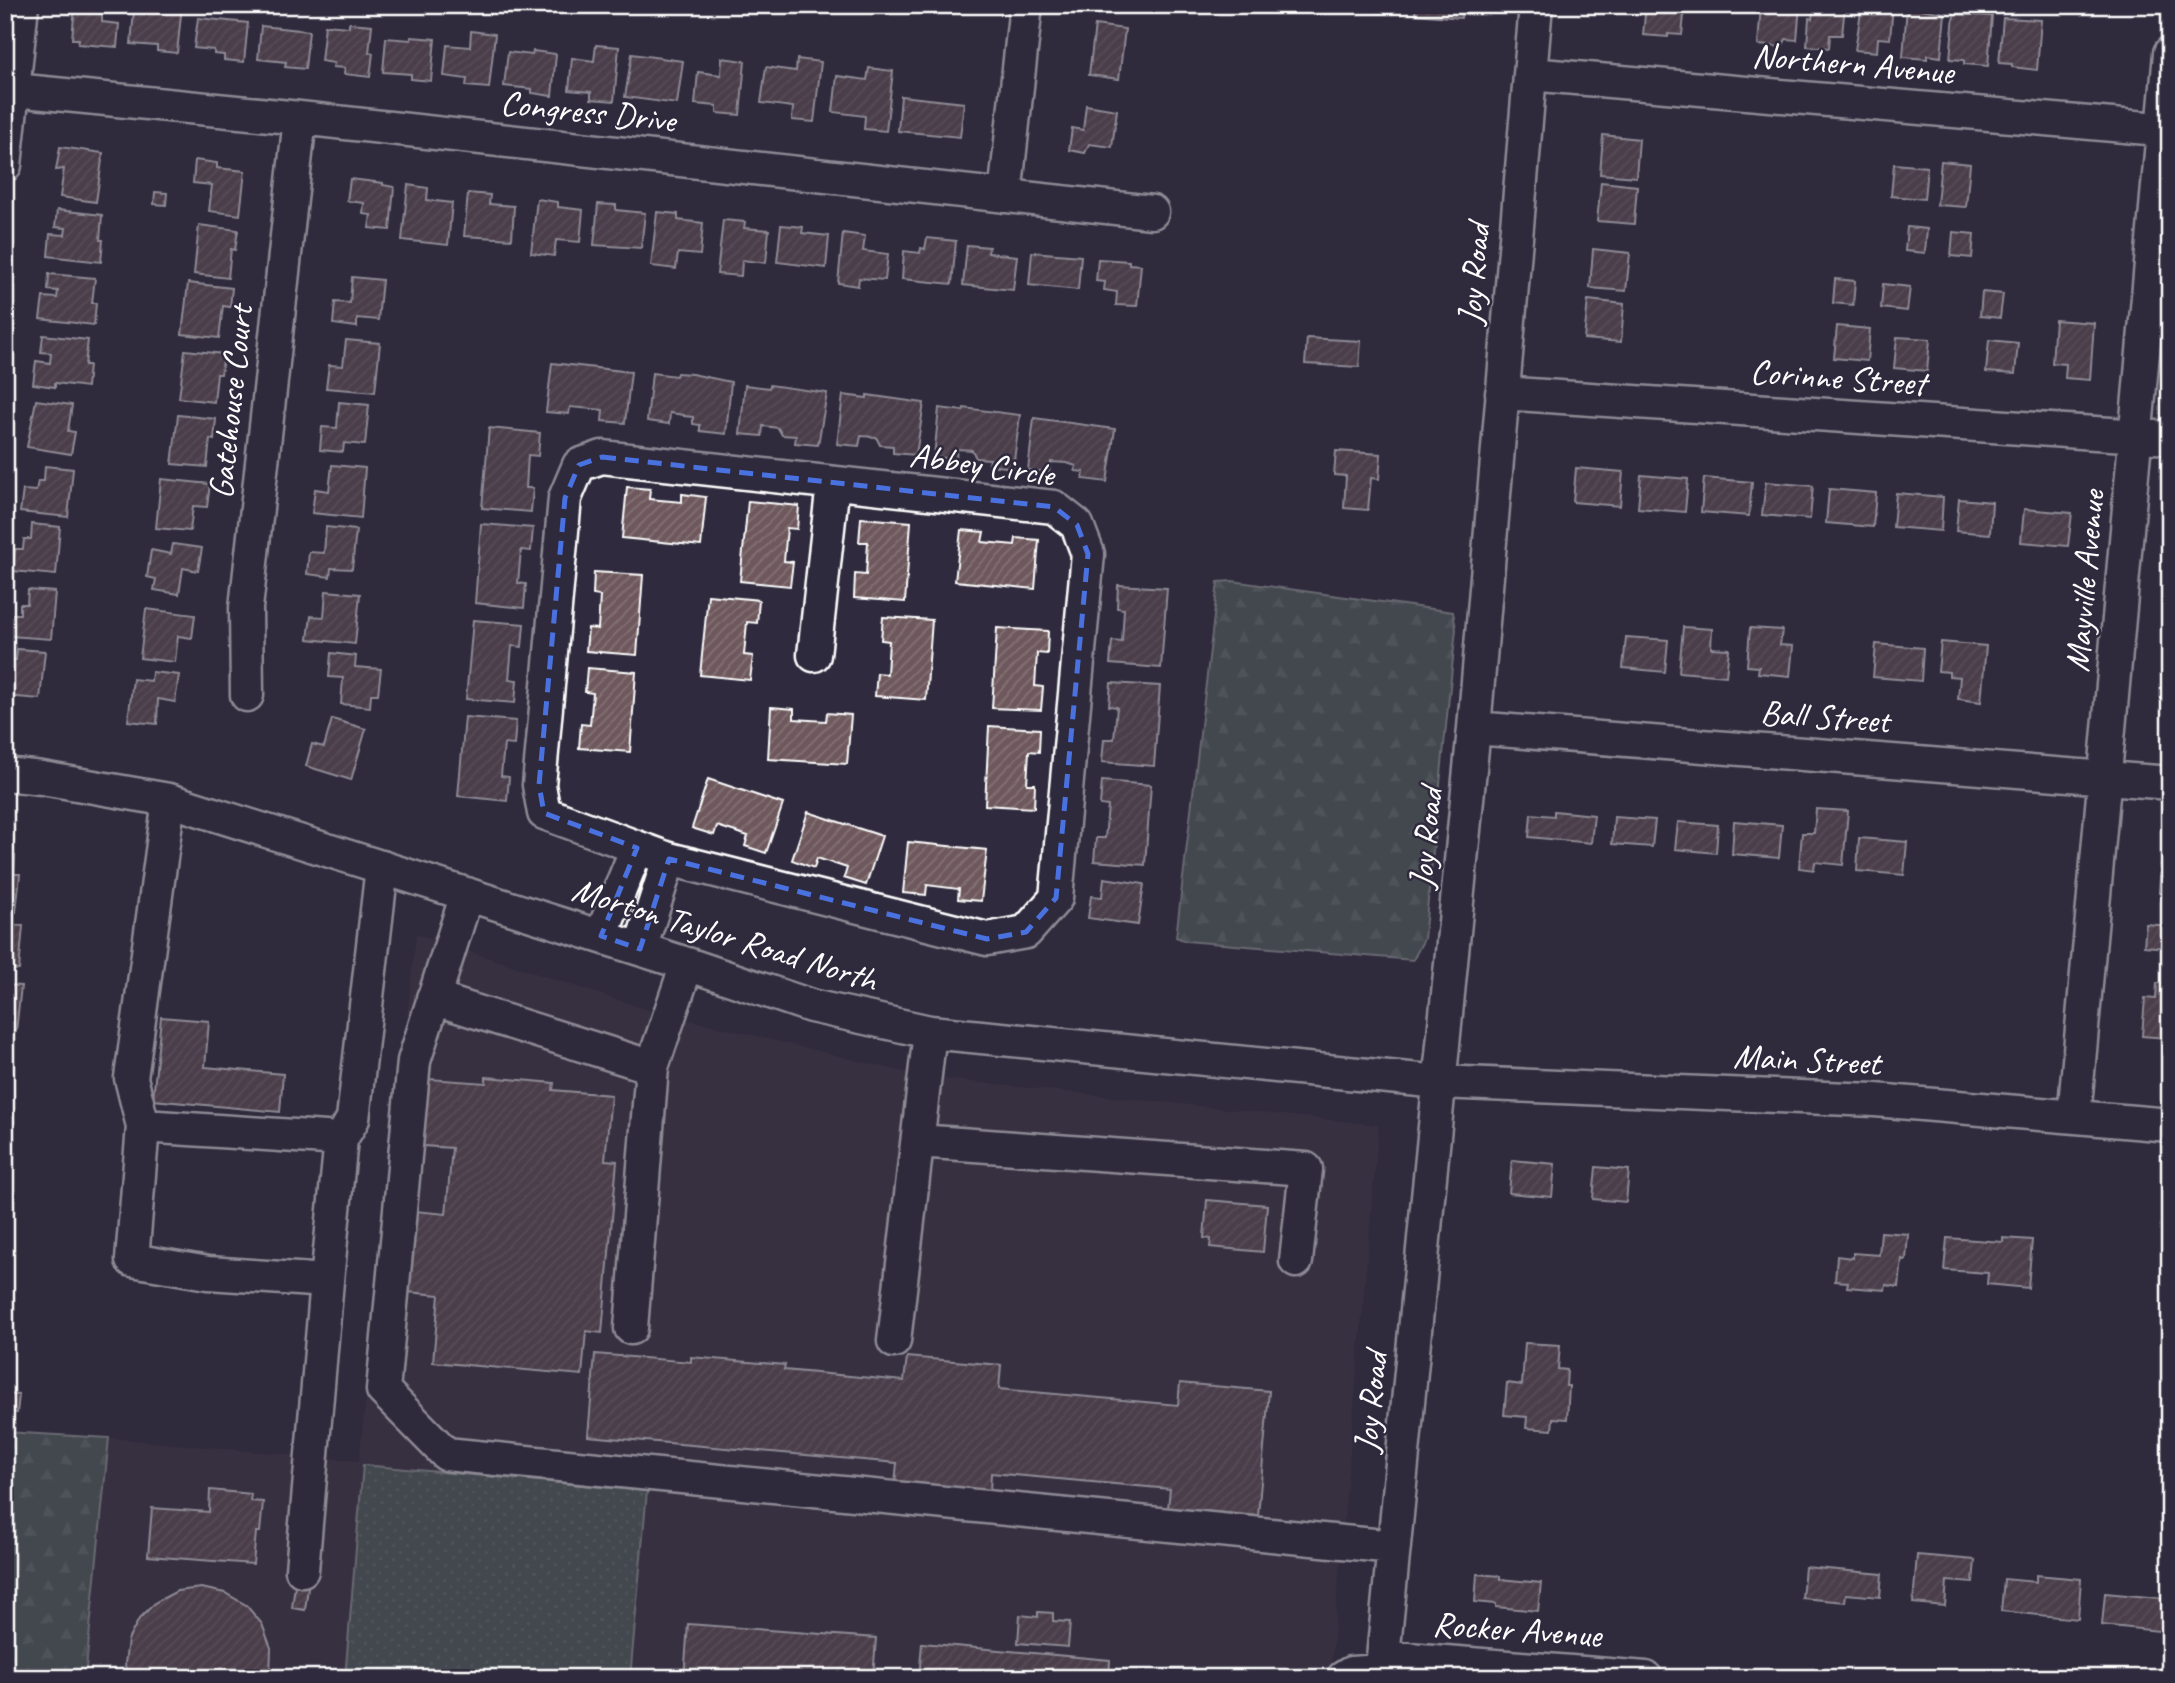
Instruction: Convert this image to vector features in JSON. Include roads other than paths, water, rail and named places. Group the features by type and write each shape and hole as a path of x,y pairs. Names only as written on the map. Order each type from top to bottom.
{"street":[{"path":"5,166 22,5"},
{"path":"1005,196 1026,5"},
{"name":"Joy Road","path":"1382,1669 1474,728 1536,5"},
{"name":"Mayville Avenue","path":"2074,1117 2166,130 2170,53"},
{"name":"Northern Avenue","path":"1530,74 2166,130"},
{"name":"Congress Drive","path":"14,90 300,118 1153,212"},
{"name":"Gatehouse Court","path":"247,695 246,608 300,118"},
{"name":"Corinne Street","path":"1502,393 2170,438"},
{"name":"Abbey Circle","path":"602,457 832,483 1054,507 1077,525 1088,554 1056,898 1026,932 987,939 669,859 544,813 539,785 565,498 579,466 602,457"},
{"path":"814,655 832,483"},
{"name":"Ball Street","path":"1474,728 2170,783"},
{"name":"Morton Taylor Road North","path":"5,774 169,800 601,936 811,1006 930,1032 1440,1082"},
{"path":"169,800 131,1078 143,1126 132,1260 208,1273 327,1281"},
{"path":"601,936 637,848"},
{"path":"640,949 669,859"},
{"path":"302,1570 341,1139 353,1119 382,867"},
{"path":"467,894 414,1061 383,1390 446,1454 1394,1547"},
{"path":"631,1328 652,1067 687,964"},
{"path":"433,998 652,1067"},
{"path":"894,1341 930,1032"},
{"name":"Main Street","path":"1440,1082 1875,1100 2170,1125"},
{"path":"143,1126 341,1139"},
{"path":"918,1141 1306,1170 1296,1261"},
{"name":"Rocker Avenue","path":"1343,1678 1352,1673 1382,1669 1646,1678"}]}
